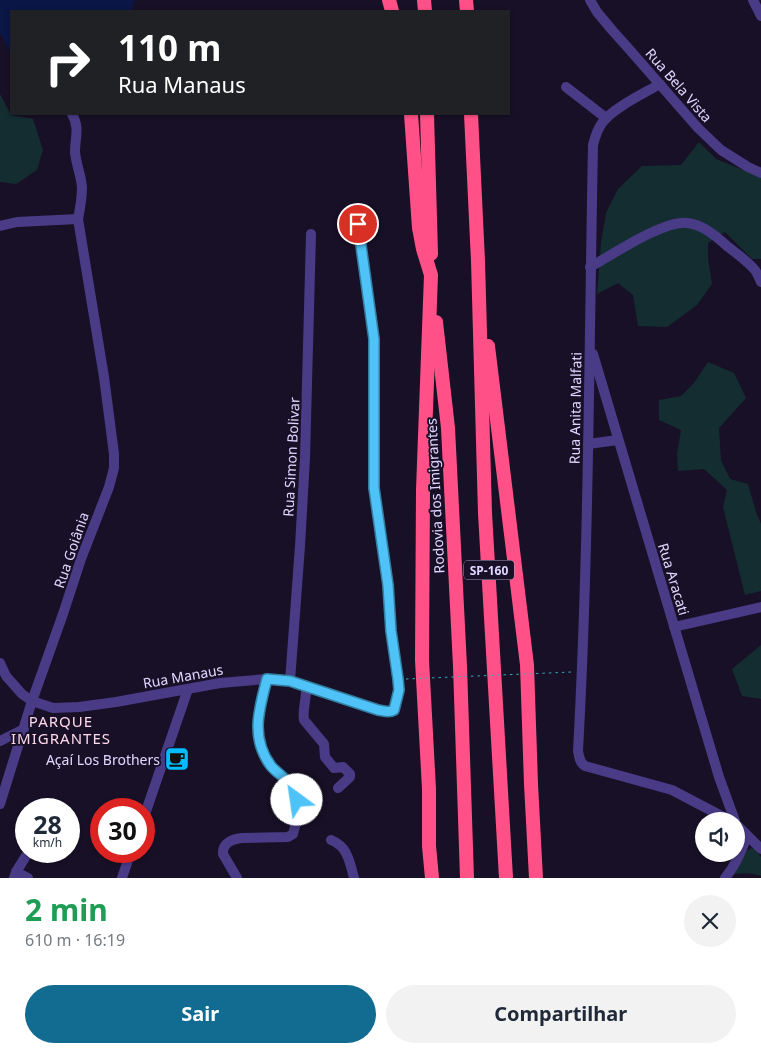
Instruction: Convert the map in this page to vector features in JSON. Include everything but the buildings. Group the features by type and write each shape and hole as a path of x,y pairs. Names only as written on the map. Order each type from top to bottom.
{"highway":[{"path":"411,115 419,228 431,275 423,490 422,650 429,789 429,846 432,878"},
{"name":"Rodovia dos Imigrantes","path":"427,115 431,275 448,428 460,666 467,878"},
{"name":"SP-160","path":"471,115 478,261 485,513 506,878"},
{"path":"478,261 527,665 536,878"},
{"path":"422,878 429,846"}],"street":[{"name":"Rua Bela Vista","path":"590,0 612,30 698,128 720,150 761,173"},
{"path":"753,0 761,16"},
{"name":"Rua Anita Malfati","path":"660,84 606,118 596,132 593,145 588,444 578,751 582,765 672,790 714,812"},
{"path":"566,87 606,118"},
{"path":"0,226 17,222 78,219 82,186 75,152 76,124 72,115"},
{"name":"Rua Goiânia","path":"0,804 32,701 81,559 109,487 114,468 113,440 104,377 78,219"},
{"path":"590,268 649,234 678,222 687,222 705,229 724,242 746,262 758,269 761,282"},
{"name":"Rua Manaus","path":"0,663 6,676 22,694 32,701 53,708 116,702 220,683 267,679 290,681 378,710 392,711 399,690 391,631 388,585 374,488 374,339 358,224"},
{"name":"Rua Simon Bolivar","path":"290,681 305,458 311,234"},
{"name":"Rua Aracati","path":"590,344 718,777 732,812"},
{"path":"588,444 618,440"},
{"path":"674,627 761,608"},
{"path":"237,878 223,854 223,850 228,842 242,838 288,838 293,834 298,815 298,804 294,793 287,782 266,759 258,736 258,720 267,679"},
{"path":"306,686 304,720 324,744 325,757 330,764 334,768 343,767 350,774 350,777 338,788"},
{"path":"151,798 188,689"},
{"path":"0,741 24,729"},
{"path":"745,834 761,849"},
{"path":"725,878 738,860 747,836"},
{"path":"331,840 342,848 348,858 354,878"},
{"path":"22,863 15,875 28,878"},
{"path":"122,878 127,863"}],"path":[{"path":"406,679 572,672"}],"green space":[{"path":"0,94 10,115 33,119 43,150 37,170 16,184 0,182"},
{"path":"699,142 716,159 761,177 761,259 752,259 725,232 708,243 712,284 697,305 667,327 638,326 633,295 618,283 597,294 601,243 606,213 618,189 642,166 681,165"},
{"path":"708,362 734,373 746,398 719,428 721,460 730,479 748,484 761,524 761,591 745,595 723,507 727,490 704,469 678,471 677,453 681,430 659,420 659,400 681,396 694,383"},
{"path":"761,645 761,699 742,696 732,669"},
{"path":"752,848 761,857 761,876 746,873 731,875 739,862 745,862 746,851"}],"shaded area":[{"path":"0,0 135,0 131,10 10,10 10,51 0,33"}],"place":[{"name":"Açaí Los Brothers","path":"177,759"}],"district":[{"name":"PARQUE IMIGRANTES","path":"61,730"}],"route":[{"path":"297,800 287,782 266,759 258,736 258,720 267,679 290,681 387,712 394,710 399,690 391,631 388,585 374,488 374,339 358,224"}]}
